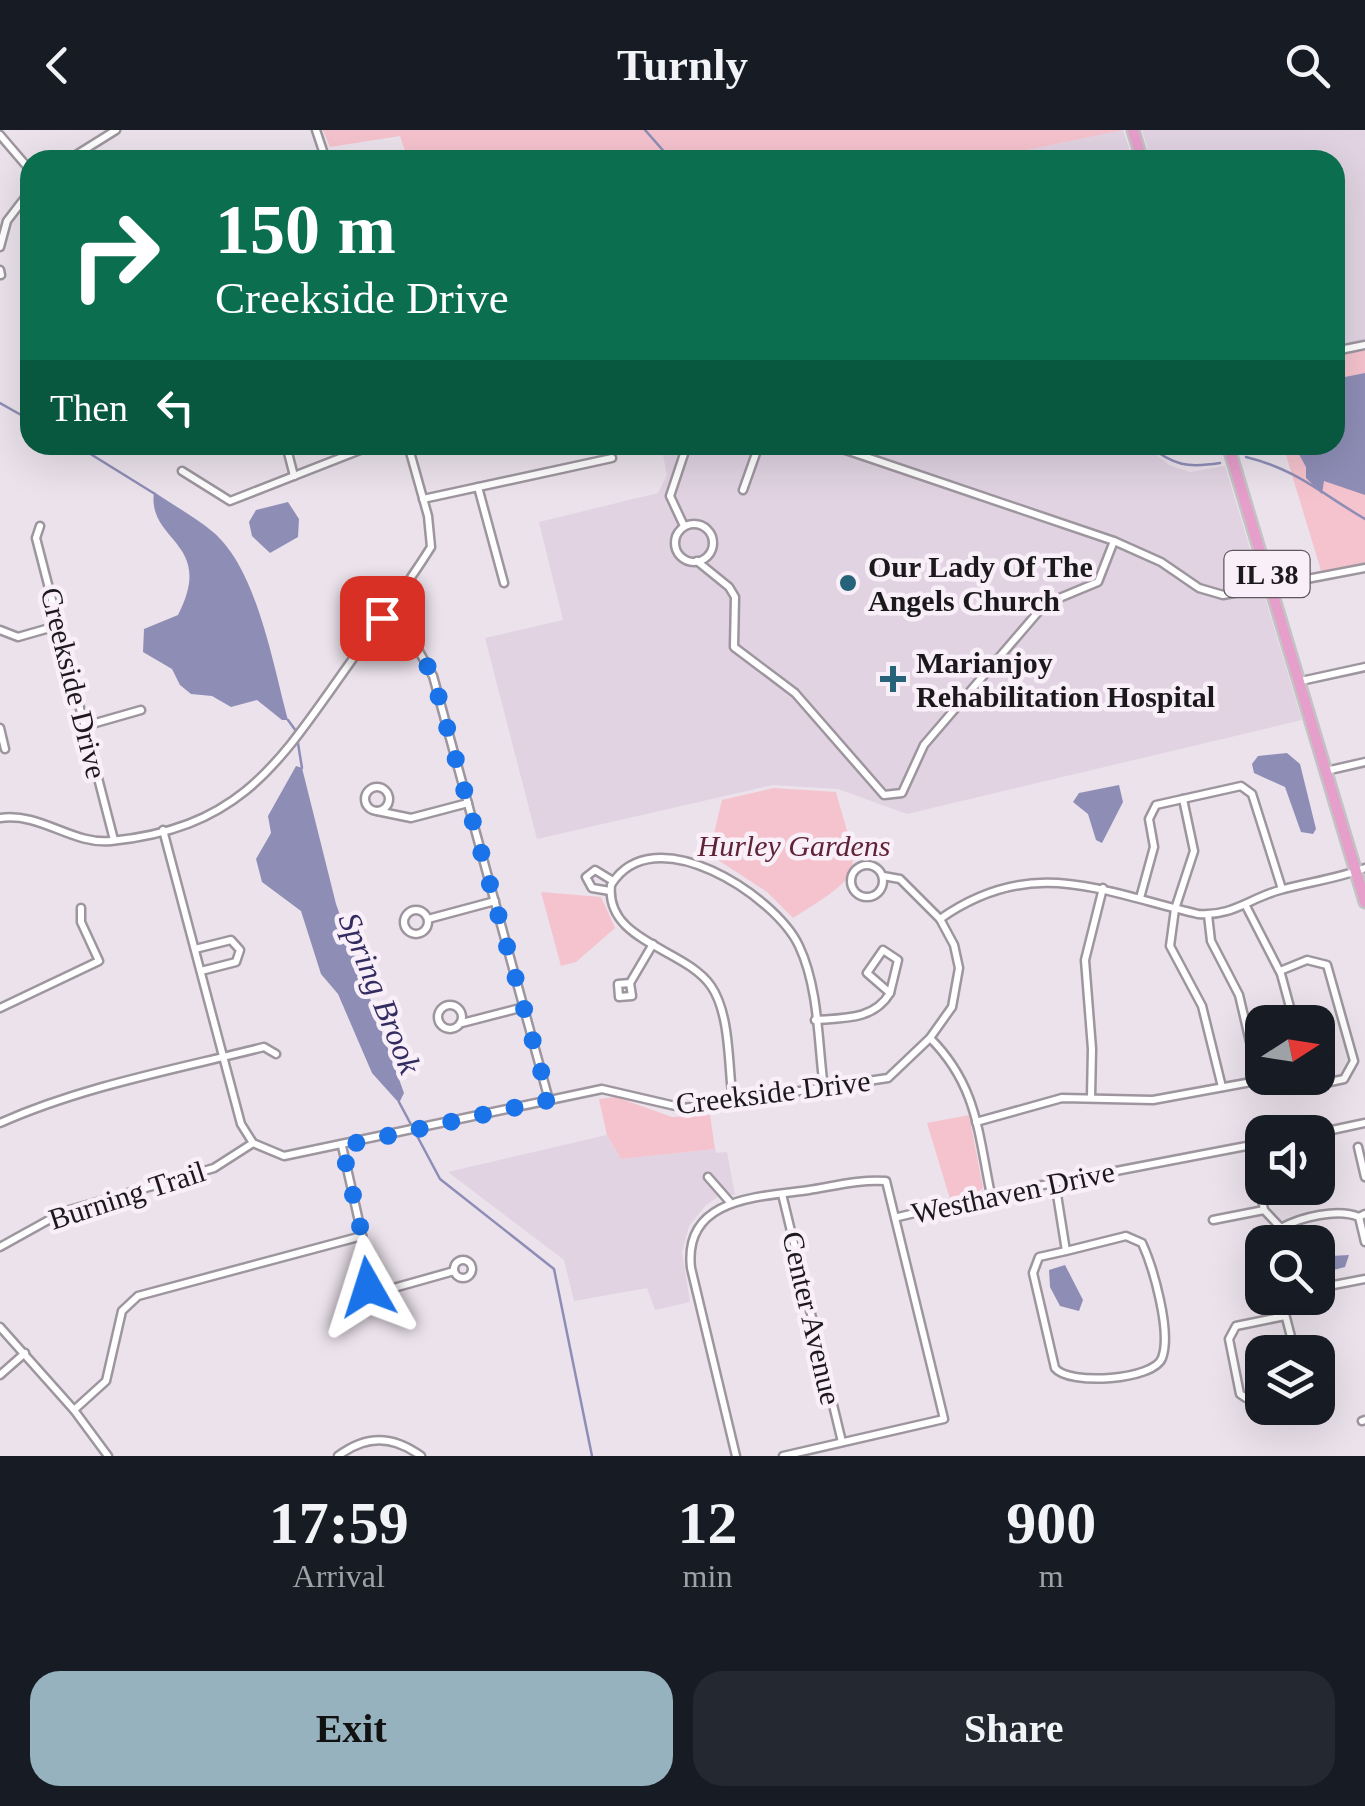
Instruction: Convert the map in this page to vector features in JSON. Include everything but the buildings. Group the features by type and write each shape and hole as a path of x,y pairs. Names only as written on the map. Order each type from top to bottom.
{"main road":[{"name":"IL 38","path":"1231,455 1326,771 1360,870 1365,902"}],"street":[{"path":"84,150 116,130"},
{"path":"0,135 20,158"},
{"path":"0,247 7,222 20,204"},
{"path":"289,455 294,476"},
{"path":"182,471 230,501 348,455"},
{"path":"0,818 28,817 78,836 114,840 199,820 234,802 266,777 430,548 423,499 411,455"},
{"path":"684,455 670,496 684,526"},
{"path":"744,490 756,455"},
{"path":"860,455 1114,541 1161,562 1199,588 1223,594 1272,589 1365,568"},
{"path":"423,499 612,458"},
{"path":"478,487 504,583"},
{"path":"697,561 712,548 711,536 696,524 684,526 675,541 677,552 686,560 697,561 729,587 734,597 734,647 795,693 884,795 893,797 902,793 924,744 1045,604 1098,582 1114,541"},
{"name":"Creekside Drive","path":"40,526 36,538 114,840"},
{"path":"382,618 416,646 430,668 549,1100"},
{"path":"0,630 18,636 60,625"},
{"path":"1301,681 1365,667"},
{"path":"85,726 141,710"},
{"path":"0,728 5,748"},
{"path":"1326,771 1365,762"},
{"path":"1140,898 1154,847 1151,811 1156,805 1241,786 1252,794 1282,889"},
{"path":"1183,799 1194,851 1176,909 1170,946 1202,1006 1222,1087"},
{"path":"377,811 411,818 468,803"},
{"path":"163,830 238,1116 253,1143"},
{"path":"733,1102 716,996 697,971 620,918 610,890 631,866 682,859 700,864 761,901 799,946 815,1020 824,1090"},
{"path":"862,865 875,866 882,876 881,889 871,897 858,895 850,885 852,872 862,865"},
{"path":"610,890 592,888 586,877 594,870 614,881"},
{"path":"940,919 971,900 1065,881 1208,915 1246,906 1282,889 1318,885 1360,870"},
{"name":"Creekside Drive","path":"253,1143 292,1156 609,1088 679,1108 888,1078 930,1038 952,1007 959,980 954,945 940,919 900,879 882,876"},
{"path":"1091,1097 1085,960 1103,888"},
{"path":"428,919 494,901"},
{"path":"1246,906 1280,971 1289,1005"},
{"path":"0,1008 99,961 81,922 80,908"},
{"path":"1208,915 1212,941 1239,994 1245,1020"},
{"path":"195,949 231,940 240,950 236,962 200,971"},
{"path":"630,982 653,944"},
{"path":"815,1020 864,1016 884,1004 890,993 898,960 883,950 867,973 890,993"},
{"path":"1280,971 1307,960 1328,965 1354,1062 1344,1079 1335,1081"},
{"path":"461,1023 524,1008"},
{"path":"930,1038 963,1077 991,1195"},
{"path":"0,1123 64,1100 264,1047 276,1054"},
{"path":"976,1122 1062,1098 1154,1100 1245,1083"},
{"path":"1335,1129 1365,1123"},
{"name":"Burning Trail","path":"0,1247 62,1212 214,1168 253,1143"},
{"path":"342,1146 373,1284 383,1291"},
{"name":"Westhaven Drive","path":"730,1201 883,1180 890,1185 898,1217 1055,1182 1245,1147"},
{"path":"1358,1147 1365,1177"},
{"path":"708,1177 730,1201 700,1224 690,1260 736,1456"},
{"path":"1055,1182 1066,1251"},
{"name":"Center Avenue","path":"782,1194 842,1442"},
{"path":"1263,1205 1279,1225"},
{"path":"1212,1220 1264,1210"},
{"path":"1294,1225 1344,1212 1362,1216 1365,1242"},
{"path":"783,1456 944,1419 898,1217"},
{"path":"74,1410 106,1381 122,1311 138,1296 362,1236"},
{"path":"1126,1236 1142,1243 1162,1318 1162,1358 1155,1367 1128,1376 1067,1378 1058,1372 1033,1273 1040,1257 1066,1251 1126,1236"},
{"path":"373,1284 366,1290 370,1299 379,1299 383,1291 454,1272"},
{"path":"1335,1285 1365,1279"},
{"path":"1245,1397 1240,1394 1229,1339 1236,1326 1285,1316 1290,1335"},
{"path":"0,1326 74,1410 108,1456"},
{"path":"0,1374 25,1352"},
{"path":"338,1456 359,1442 390,1440 421,1456"}],"shaded area":[{"path":"1123,130 1130,150 1028,150"},
{"path":"1142,130 1365,130 1365,348 1345,353 1345,150 1148,150"},
{"name":"Marianjoy Rehabilitation Hospital","path":"663,455 1156,455 1169,465 1190,472 1225,466 1302,720 907,814 838,789 773,785 537,839 485,638 563,620 539,522 658,493 667,475"},
{"path":"607,1135 621,1159 715,1149 716,1153 727,1152 735,1195 722,1194 706,1205 689,1226 682,1252 690,1302 655,1310 647,1288 574,1301 564,1260 448,1172"}],"green space":[{"path":"323,130 1123,130 1028,150 405,150 400,136 330,147"},
{"path":"1365,349 1365,564 1322,574 1286,455 1345,455 1345,353"},
{"name":"Hurley Gardens","path":"774,788 836,792 853,856 846,879 793,918 767,892 709,854 722,800"},
{"path":"541,892 601,897 615,928 576,962 561,966"},
{"path":"616,1097 672,1117 710,1115 715,1149 621,1159 607,1135 599,1099"},
{"path":"969,1115 983,1188 950,1199 927,1123"}],"water":[{"path":"1365,373 1365,495 1324,481 1322,494 1306,478 1306,467 1299,455 1345,455 1345,377"},
{"path":"154,492 213,532 241,569 261,619 288,720 282,720 257,700 231,707 212,696 191,694 180,685 172,669 143,652 144,629 178,615 188,591 185,557 160,522"},
{"path":"288,502 299,519 298,537 270,553 252,536 249,522 256,510"},
{"path":"1287,753 1300,764 1316,829 1313,834 1301,832 1285,787 1254,773 1252,764 1258,756"},
{"path":"296,766 302,768 336,904 404,1093 399,1103 372,1073 338,994 321,974 301,911 262,882 256,859 271,833 268,816"},
{"path":"1119,785 1123,802 1102,843 1096,840 1088,814 1073,802 1079,793"},
{"path":"1349,1255 1345,1267 1335,1270 1335,1256"},
{"path":"1065,1265 1083,1300 1079,1311 1060,1306 1050,1287 1049,1270"}],"waterway":[{"path":"645,130 663,150"},
{"name":"Spring Brook","path":"0,403 20,414"},
{"name":"Spring Brook","path":"92,455 155,494"},
{"path":"1163,455 1182,464 1220,463"},
{"path":"1246,457 1294,475 1365,519"},
{"name":"Spring Brook","path":"288,720 296,731 302,768"},
{"name":"Spring Brook","path":"399,1102 440,1179 554,1269 592,1456"}],"place":[{"name":"Our Lady Of The Angels Church","path":"848,583"},
{"name":"Marianjoy Rehabilitation Hospital","path":"893,679"}],"route":[{"path":"368,1287 373,1284 342,1146 549,1100 433,676 416,646 382,618"}]}
